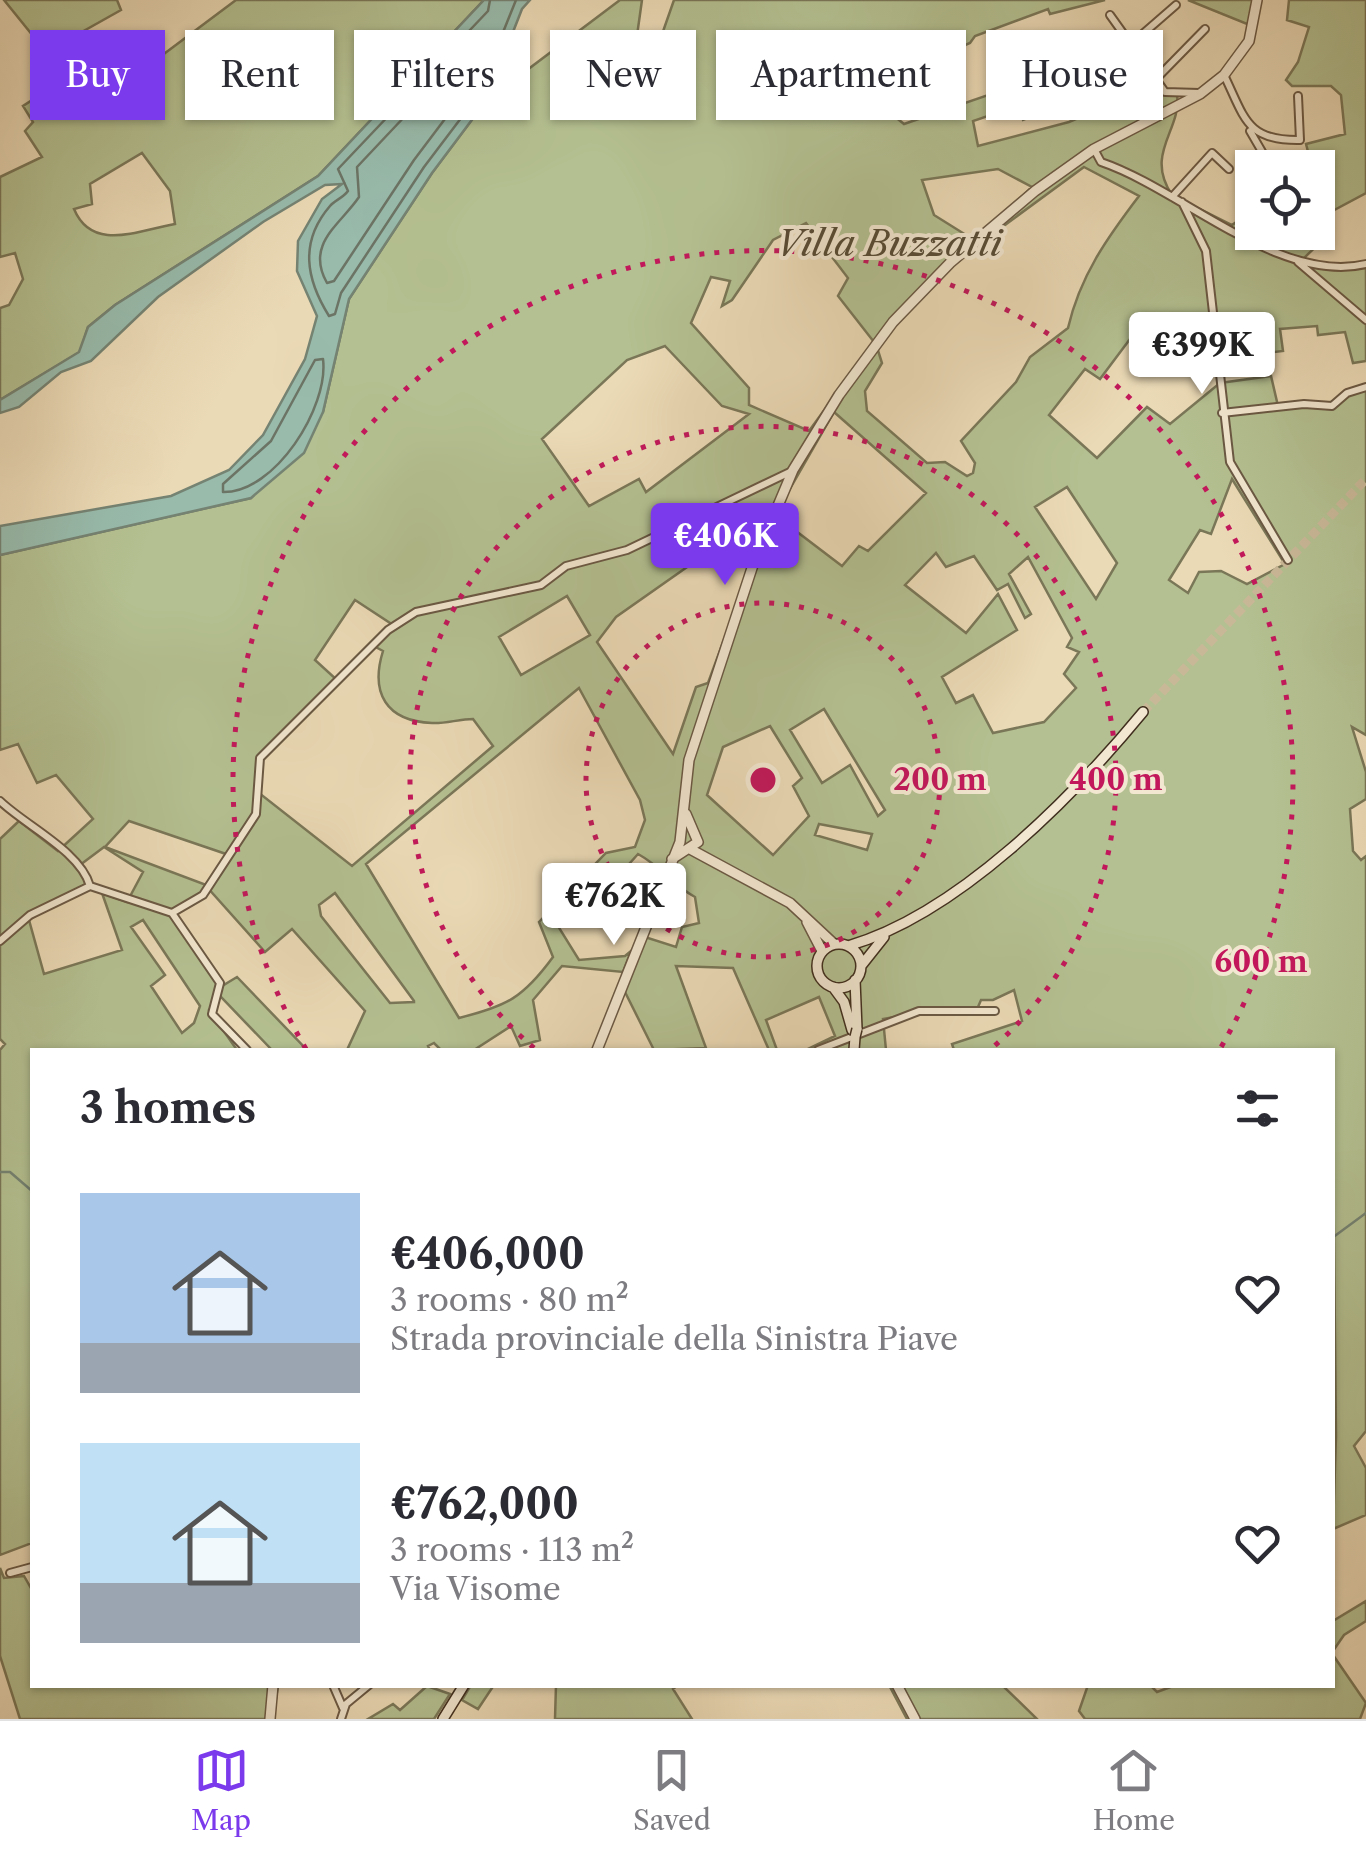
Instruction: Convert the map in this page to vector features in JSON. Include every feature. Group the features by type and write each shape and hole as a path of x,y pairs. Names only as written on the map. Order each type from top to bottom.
{"street":[{"path":"598,1048 670,861 686,841 690,760 753,565 793,470 838,395 892,322 962,252 1096,148 1200,94 1224,75 1249,41 1257,0"},
{"path":"1147,30 1176,5"},
{"path":"1110,15 1121,30"},
{"path":"1163,72 1205,29"},
{"path":"1224,75 1261,150"},
{"path":"1163,88 1169,94 1200,94"},
{"path":"1250,129 1260,136 1300,140 1298,96"},
{"path":"1096,148 1112,165 1297,261 1366,320"},
{"path":"1172,197 1212,153 1229,169"},
{"path":"1182,202 1206,252 1222,413 1237,480 1288,560"},
{"path":"1297,261 1347,267 1366,264"},
{"path":"1222,413 1298,404 1332,406 1347,393 1366,386"},
{"path":"172,913 203,895 256,814 260,758 388,630 416,612 542,585 566,566 628,550 793,470"},
{"path":"853,1037 855,980 861,966 888,933 1048,818 1084,784 1143,712"},
{"path":"0,802 58,846 86,875 90,886"},
{"path":"686,841 698,842 712,860"},
{"path":"686,841 712,860 777,895 834,944 848,946 888,933"},
{"path":"0,940 30,915 90,886 172,913 220,982 212,1014 245,1048"},
{"path":"803,915 822,951 818,972 844,1002 853,1037"},
{"path":"822,951 834,944"},
{"path":"848,946 861,966"},
{"path":"833,987 855,980"},
{"path":"823,1048 928,1010 994,1011"},
{"path":"10,1573 30,1568"},
{"path":"270,1719 272,1688"},
{"path":"334,1688 344,1709"},
{"path":"341,1719 344,1709 367,1688"},
{"path":"443,1719 462,1688"},
{"path":"898,1688 914,1719"}],"green space":[{"path":"4,0 117,0 121,10 85,30 30,32"},
{"path":"236,0 484,0 456,30 354,30 354,120 371,120 318,176 115,305 88,327 80,352 0,400 0,308 9,305 23,279 15,253 0,257 0,177 42,157 25,131 33,122 165,120 165,53 185,38 185,120 334,120 334,30 196,30","holes":["142,153 170,191 175,224 131,234 104,234 82,222 74,209 92,204 90,184"]},
{"path":"620,0 642,0 638,30 580,30"},
{"name":"Villa Buzzatti","path":"674,0 1105,0 1050,14 1048,9 986,30 966,45 966,30 716,30 716,120 899,120 904,124 916,120 966,120 966,103 986,96 986,117 973,121 978,146 1074,120 1163,120 1163,95 1177,95 1162,167 1172,195 1232,225 1235,223 1235,250 1312,250 1304,258 1309,264 1366,263 1366,361 1353,363 1345,332 1318,335 1317,326 1280,329 1283,351 1217,359 1205,366 1192,348 1164,367 1168,354 1136,331 1100,379 1085,369 1049,415 1097,458 1147,407 1170,424 1220,383 1271,376 1278,406 1331,404 1366,386 1366,735 1352,727 1366,772 1366,799 1350,809 1353,851 1361,860 1366,856 1366,1431 1354,1446 1366,1468 1366,1515 1335,1528 1335,1048 953,1048 952,1044 1022,1021 1014,990 993,1000 981,1000 975,1014 943,1008 883,1019 886,1048 810,1048 835,1036 819,997 766,1020 776,1048 768,1048 733,968 676,966 706,1048 653,1048 623,988 645,937 676,947 682,927 699,923 695,897 638,854 613,882 598,875 556,923 579,960 625,956 631,951 623,972 562,966 533,1000 540,1040 520,1046 511,1026 477,1048 439,1048 434,1043 429,1048 348,1048 365,1011 292,929 265,952 206,886 200,899 173,915 222,986 237,977 305,1048 270,1048 220,996 209,1010 236,1048 30,1048 30,1544 0,1555 0,1050 5,1044 0,1039 0,839 19,821 58,851 93,819 56,775 37,783 18,744 0,750 0,555 251,498 323,412 349,299 472,120 530,120 530,68 550,53 550,120 696,120 696,30 664,30","holes":["1084,167 1139,196 1096,258 1068,328 1030,357 1016,382 961,441 975,463 973,473 967,476 945,462 927,463 867,411 865,391 882,363 875,341 974,241 975,247","998,169 1032,187 974,240 934,215 922,180","806,223 848,278 838,296 874,342 809,431 749,405 749,388 691,323 711,277 730,281 722,306 732,300 773,240","665,346 722,406 749,414 646,492 639,479 589,506 542,439 627,360","834,412 926,493 868,551 859,546 842,566 788,525 778,545 764,534","1232,479 1285,564 1247,584 1221,571 1199,572 1188,593 1169,580 1200,530 1211,534","1067,487 1117,563 1096,599 1035,507","754,520 765,521 708,683 696,687 673,754 597,642 616,617","936,553 946,567 974,556 997,590 1008,584 1025,618 1031,614 1009,574 1028,557 1072,638 1067,647 1079,652 1064,674 1076,688 1044,722 993,733 973,695 956,703 942,677 1017,630 998,594 966,633 905,585","567,596 590,635 521,675 499,637","355,600 393,625 372,645 383,651 379,680 385,702 403,717 416,721 473,719 493,746 352,866 259,793 260,757 337,680 315,660","579,688 640,800 645,820 635,847 606,853 539,922 553,957 542,971 513,998 459,1018 366,864","824,709 885,810 878,816 850,765 822,783 790,730","770,726 802,778 793,786 809,816 773,855 707,795 723,747","129,821 226,854 206,885 105,847","819,824 872,834 867,850 815,835","104,847 143,872 127,902 102,893 122,950 44,974 29,920 86,884 80,865","335,893 414,1002 390,1003 321,916 319,905","143,920 200,1006 194,1023 182,1033 151,986 165,975 131,927"]},
{"path":"1188,0 1255,0 1252,26"},
{"path":"1289,0 1366,0 1366,193 1335,210 1335,150 1308,150 1306,144 1345,134 1341,95 1331,86 1292,86 1286,80 1298,62 1309,27 1287,20"},
{"path":"0,1568 4,1578 24,1576 30,1586 30,1688 278,1688 273,1719 20,1719 0,1656"},
{"path":"1366,1601 1366,1621 1344,1635 1335,1648 1335,1620"},
{"path":"1335,1658 1366,1703 1360,1719 1085,1719 1079,1711 1087,1688 1153,1688 1157,1692 1168,1688 1335,1688"},
{"path":"425,1688 450,1694 434,1719 368,1719 393,1704 400,1710"},
{"path":"469,1688 492,1688 478,1709 462,1700"},
{"path":"556,1688 674,1688 692,1719 555,1719"},
{"path":"891,1688 1005,1688 1037,1719 907,1719"}],"water":[{"path":"484,0 530,0 514,30 456,30"},
{"path":"371,120 472,120 349,299 323,412 304,453 251,498 0,555 0,526 171,496 229,470 263,435 305,359 317,316 297,271 298,241 322,199 342,184 325,185 263,222 158,297 91,361 61,372 19,407 0,413 0,400 79,352 88,327 115,305 318,176"}],"waterway":[{"path":"0,1172 10,1172 30,1189"},
{"path":"1335,1236 1366,1213"}],"tunnel":[{"path":"1143,712 1366,479"}]}
